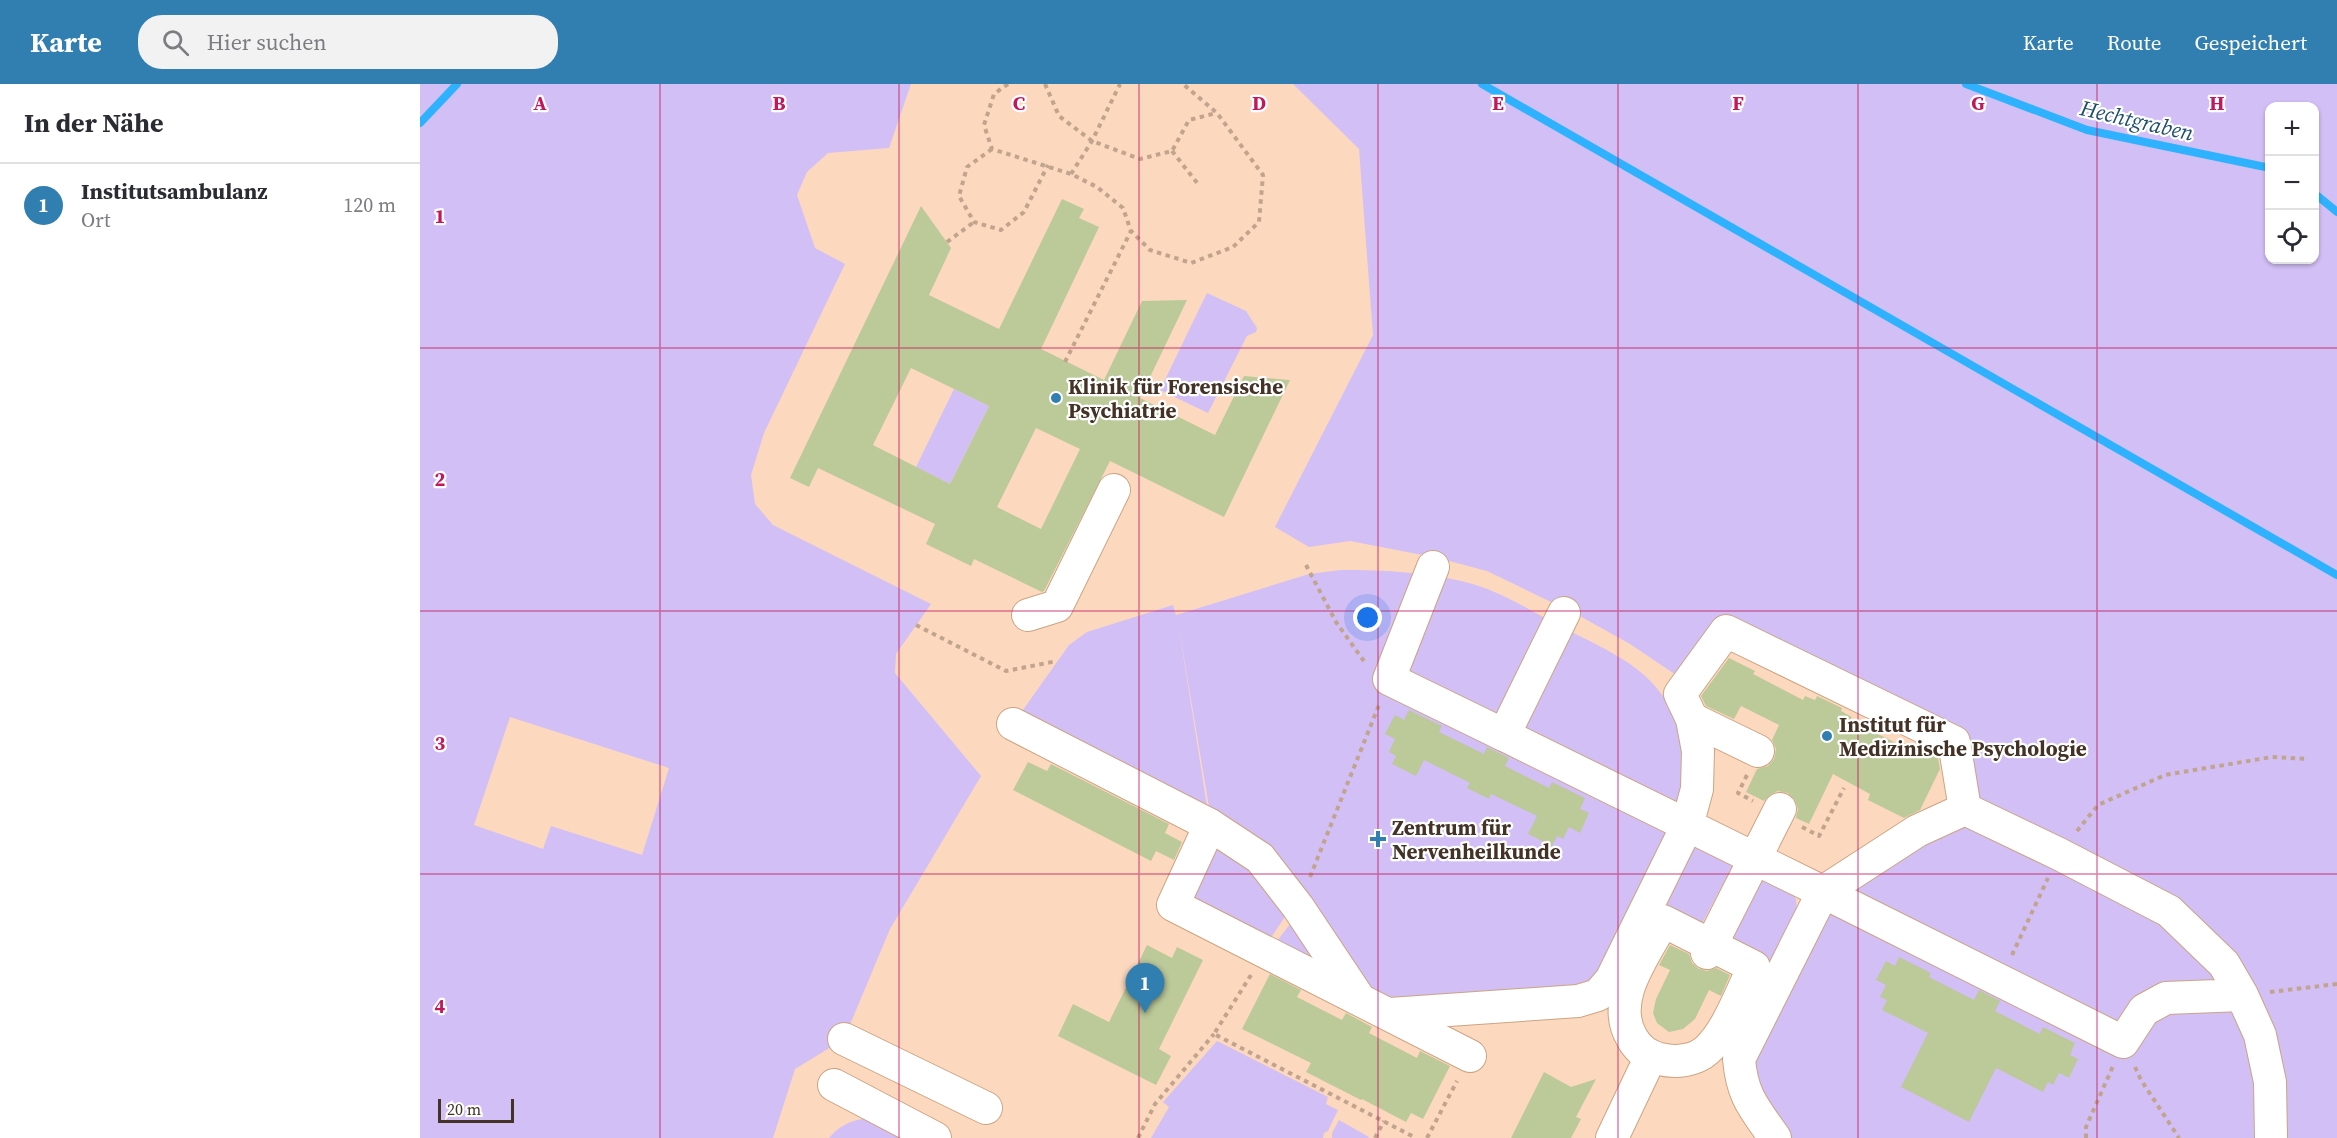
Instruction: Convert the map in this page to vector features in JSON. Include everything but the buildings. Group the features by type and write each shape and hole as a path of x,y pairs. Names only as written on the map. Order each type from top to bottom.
{"street":[{"path":"1028,615 1057,606 1114,490"},
{"path":"1433,567 1389,679 2123,1042 2144,1010 2166,998 2242,995"},
{"path":"1503,735 1564,613"},
{"path":"1390,1014 1578,1001 1598,995 1611,980 1687,826 1697,789 1698,751 1692,719 1680,694 1726,631 1954,742 1965,809"},
{"path":"1692,719 1758,751"},
{"path":"1013,724 1210,825 1260,858 1298,907 1358,998"},
{"path":"1709,949 1780,809"},
{"path":"1965,809 2169,911 2224,964 2242,995 2260,1035 2270,1082 2271,1138"},
{"path":"1775,1138 1746,1096 1739,1059 1823,892 1917,831 1965,809"},
{"path":"1210,825 1173,905 1470,1056"},
{"path":"1663,921 1709,949 1754,967 1719,1035 1706,1051 1688,1060 1669,1062 1651,1056 1636,1046 1626,1029 1622,1010 1627,988 1663,921"},
{"path":"844,1039 986,1108"},
{"path":"1612,1138 1651,1056"},
{"path":"834,1085 935,1138"}],"path":[{"path":"992,149 984,125 994,94 1008,84"},
{"path":"1045,84 1059,116 1092,141 1140,159 1172,151 1189,120 1216,113"},
{"path":"1071,174 1092,141 1120,84"},
{"path":"992,149 1047,165 1097,187 1124,208 1131,231 1150,250 1191,263 1233,247 1259,222 1263,175 1216,113 1184,84"},
{"path":"992,149 967,167 959,196 974,222 1001,230 1024,212 1047,165"},
{"path":"1172,151 1198,184"},
{"path":"947,242 974,222"},
{"path":"1065,362 1131,231"},
{"path":"916,625 1005,671 1057,661"},
{"path":"1999,981 2059,854 2098,805 2165,775 2272,757 2308,759"},
{"path":"2242,995 2337,984"},
{"path":"1138,1138 1155,1104 1214,1034"},
{"path":"2086,1138 2086,1127 2123,1042"},
{"path":"2123,1042 2141,1080 2179,1138"},
{"path":"1375,1138 1384,1121"}],"shaded area":[{"path":"420,84 911,84 889,148 828,153 807,172 797,195 815,248 845,264 764,433 751,475 755,504 773,525 931,604 896,654 895,673 981,776 890,929 844,1039 795,1069 773,1138 420,1138","holes":["510,717 669,768 642,855 551,826 543,849 474,825"]},
{"path":"1293,84 2337,84 2337,1138 1787,1138 1759,1098 1752,1061 1837,894 1978,811 1968,743 1729,616 1682,679 1630,644 1578,615 1487,571 1438,558 1350,541 1309,547 1275,527 1373,335 1359,149"},
{"path":"1207,293 1246,311 1257,328 1256,332 1247,336 1208,413 1160,390"},
{"path":"954,389 989,406 950,484 916,467"},
{"path":"1341,570 1392,571 1426,575 1488,589 1622,659 1653,683 1665,699 1674,718 1681,746 1683,778 1680,802 1662,846 1593,984 1388,1003 1361,989 1211,819 1178,622 1210,825 1013,724 1069,645 1087,632 1173,605 1176,615 1309,574"},
{"path":"1226,844 1291,908 1268,942 1191,901 1204,854"},
{"path":"1701,847 1734,863 1698,931 1655,909 1692,848"},
{"path":"1758,874 1788,889 1796,899 1797,912 1769,967 1724,945"},
{"path":"1296,916 1339,979 1274,945"},
{"path":"1217,1041 1328,1097 1326,1104 1338,1110 1323,1138 1151,1138 1169,1107 1163,1102"},
{"path":"867,1118 916,1138 829,1138 846,1124"},
{"path":"1339,1120 1369,1137 1332,1138 1332,1133"}],"waterway":[{"path":"420,123 457,84"},
{"path":"1482,84 2337,575"},
{"name":"Hechtgraben","path":"1966,84 2087,130 2265,167"},
{"name":"Hechtgraben","path":"2319,197 2337,212"}],"place":[{"name":"Klinik für Forensische Psychiatrie","path":"1056,398"},
{"name":"Institut für Medizinische Psychologie","path":"1827,736"},
{"name":"Zentrum für Nervenheilkunde","path":"1378,839"},
{"name":"Institutsambulanz","path":"1145,1013"}]}
